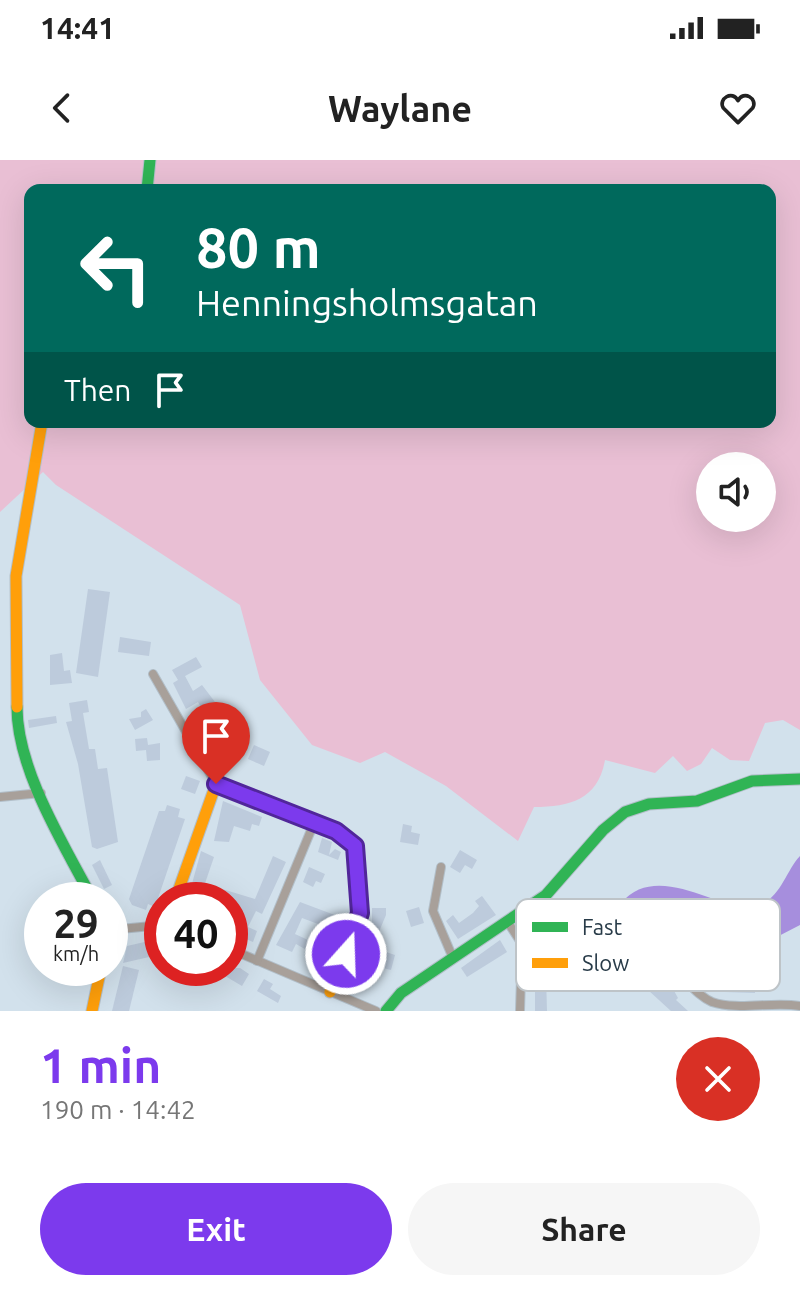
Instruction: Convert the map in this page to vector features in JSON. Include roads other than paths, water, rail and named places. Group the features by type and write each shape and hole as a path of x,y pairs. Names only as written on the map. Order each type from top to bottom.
{"street":[{"path":"148,184 150,160"},
{"path":"41,428 16,576 14,615 19,734 41,793 84,882"},
{"path":"153,674 216,784 350,840 358,858 357,929 330,992"},
{"path":"540,899 603,830 625,812 649,804 697,801 752,781 800,779"},
{"path":"181,882 216,784"},
{"path":"0,797 41,793"},
{"path":"257,961 314,823"},
{"path":"441,867 433,911 453,958"},
{"path":"386,1011 394,999 516,915"},
{"path":"507,921 516,935"},
{"path":"248,957 376,1011"},
{"path":"92,1011 97,986"},
{"path":"520,1011 521,991"},
{"path":"695,991 717,1004 800,1006"}]}
